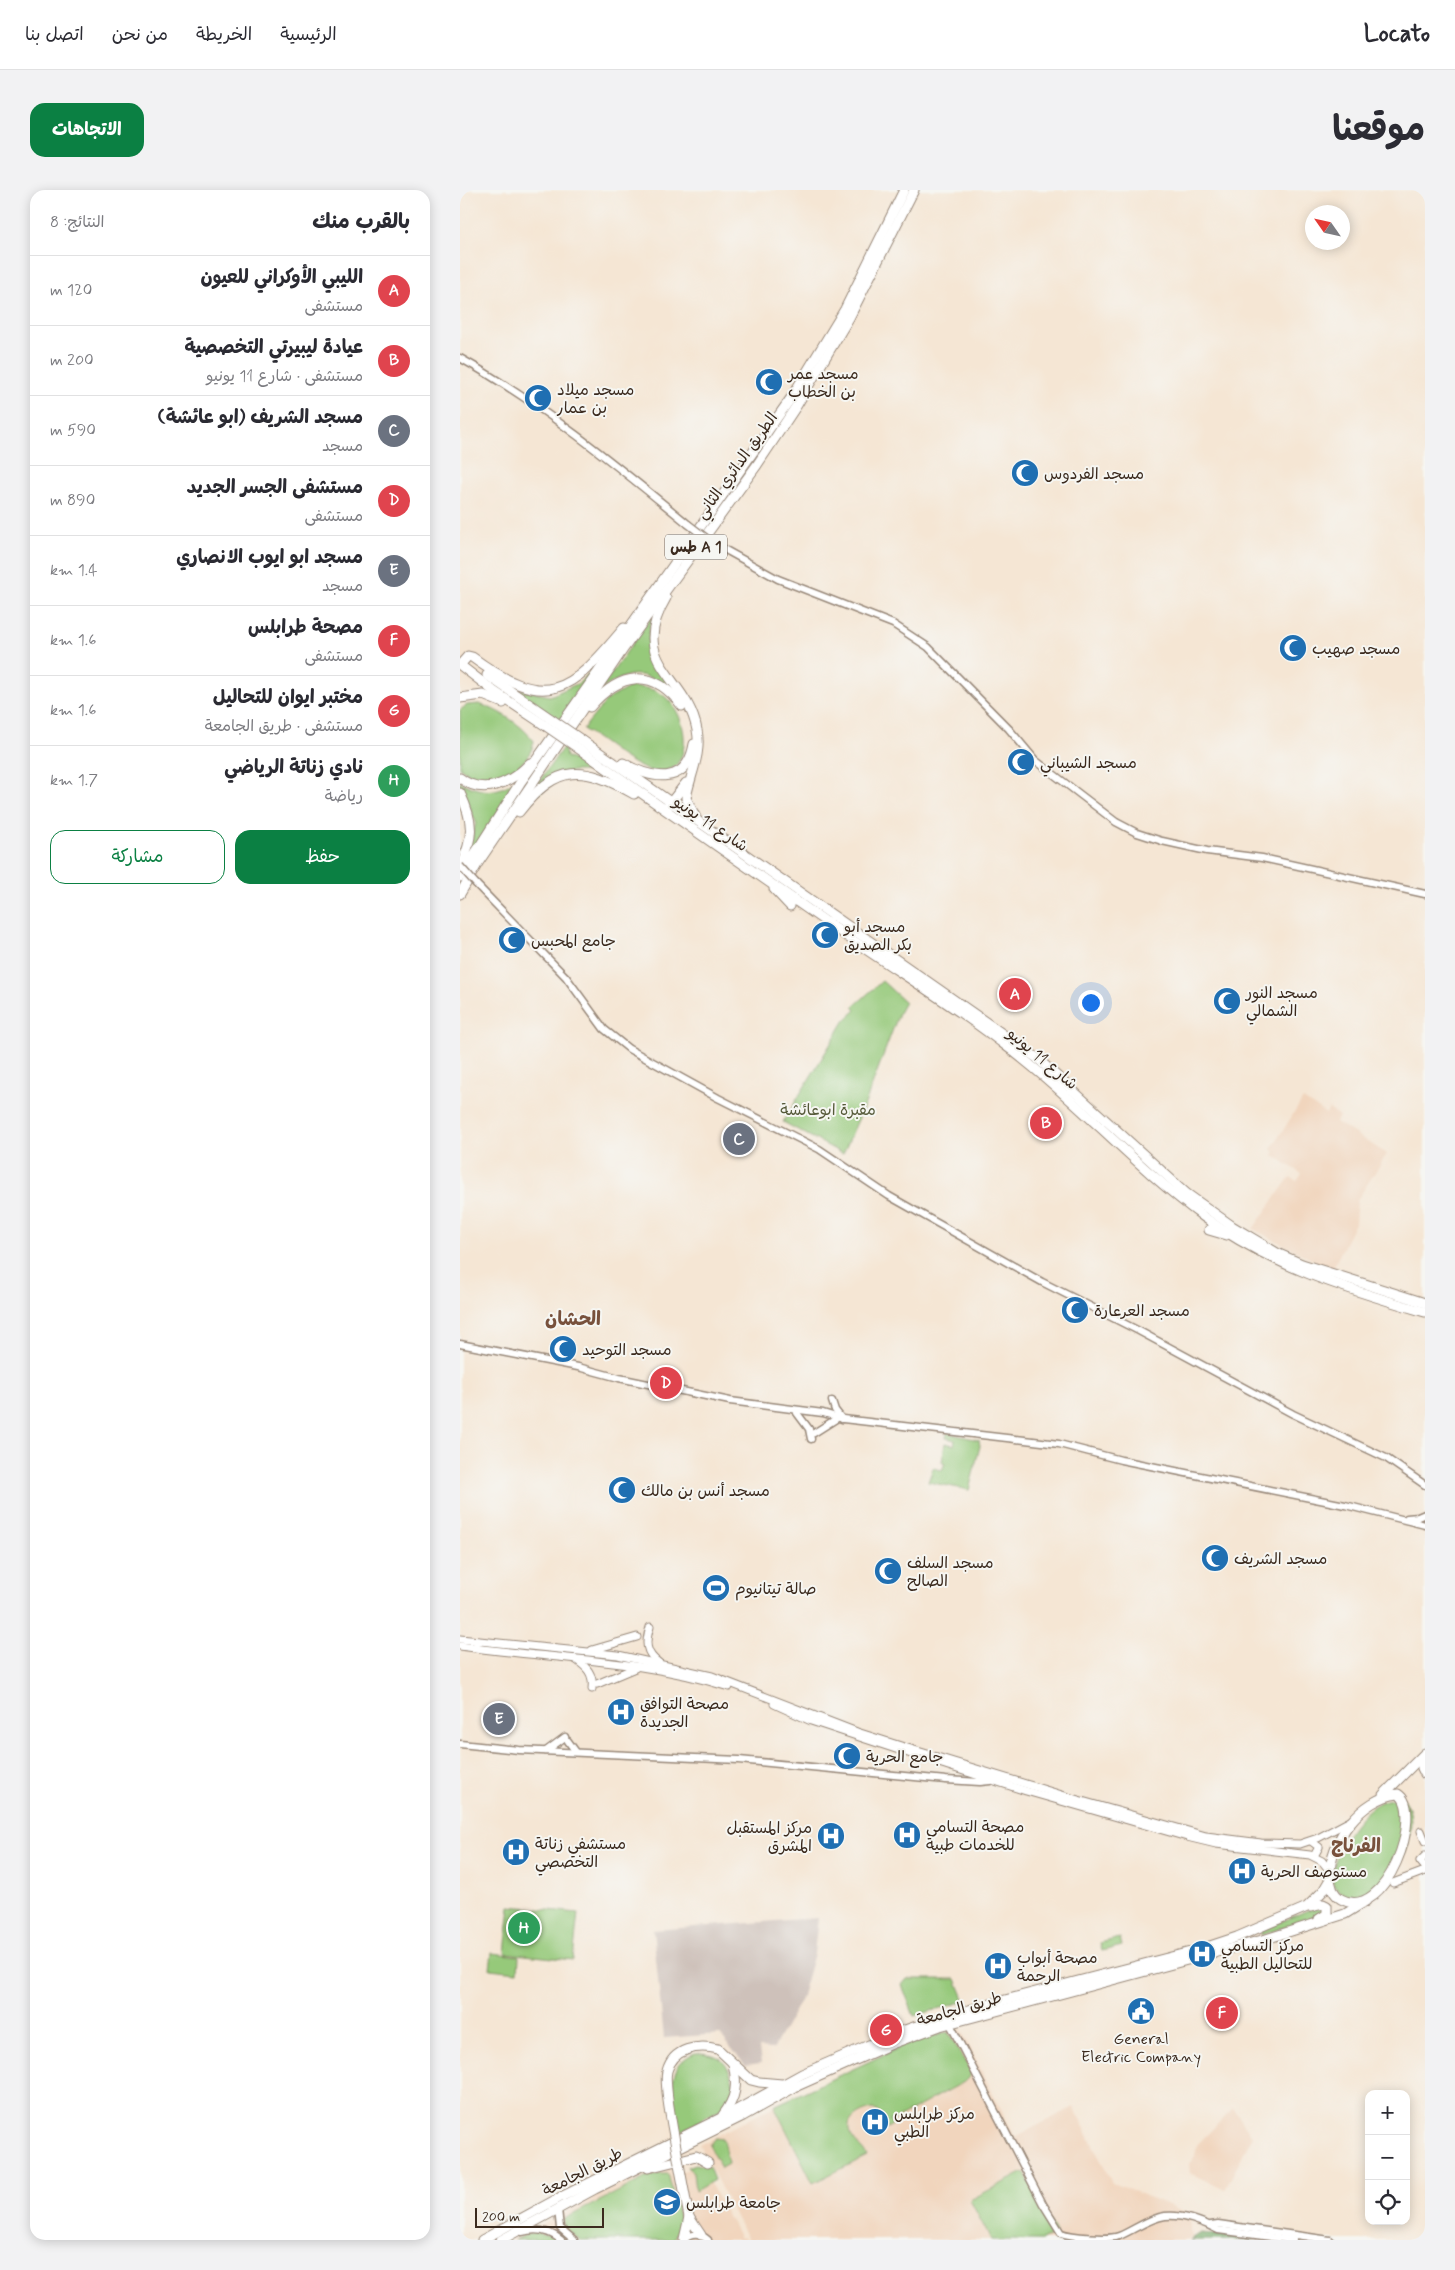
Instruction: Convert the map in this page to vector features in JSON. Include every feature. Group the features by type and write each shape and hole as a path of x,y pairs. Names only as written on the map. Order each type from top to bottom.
{"highway":[{"name":"الطريق الدائري الثاني","path":"460,876 520,784 755,451 809,371 844,309 904,190"},
{"name":"الطريق الدائري الثاني","path":"460,894 478,863 624,648 757,466 812,383 861,296 914,190"},
{"path":"698,821 686,798 699,745 694,718 657,658 652,632 661,606 699,543"},
{"path":"462,660 472,657 497,675 520,686 544,691 557,688 575,679 593,664 674,566"},
{"path":"462,660 531,716"},
{"path":"462,660 580,744"},
{"path":"573,725 615,684 625,679 639,678 660,685 677,699 688,717 694,741 688,763 671,775 660,777 636,770 594,748"},
{"path":"460,778 470,785 482,788 502,784 514,777 538,754 585,692"},
{"path":"460,698 483,695 549,722"},
{"name":"شارع 11 يونيو","path":"580,744 594,748 1037,1058 1179,1198 1204,1217 1282,1264 1313,1277 1425,1312"},
{"name":"شارع 11 يونيو","path":"580,744 662,808 1001,1041 1073,1103 1193,1199 1232,1226 1277,1253 1325,1273 1425,1303"},
{"path":"478,863 532,796 549,782 564,776 586,773 599,776 656,807 662,808 672,803 694,770"},
{"path":"460,793 472,823 471,837 460,866"},
{"path":"762,876 790,906"},
{"path":"1073,1103 1076,1112 1092,1130"},
{"path":"1209,1230 1240,1240"},
{"path":"1425,1754 1422,1768 1425,1774"},
{"path":"1366,1901 1353,1903 1340,1898 1334,1893 1330,1875 1332,1857 1340,1838 1356,1817 1425,1754"},
{"path":"1373,1803 1389,1795 1398,1794 1405,1795 1416,1804"},
{"name":"طريق الجامعة","path":"501,2240 795,2087 894,2043 950,2024 1266,1939 1345,1914 1380,1894 1393,1883 1415,1849 1422,1820"},
{"name":"طريق الجامعة","path":"482,2240 559,2198 720,2118 782,2084 850,2052 913,2026 996,2002 1198,1950 1237,1937 1307,1908 1323,1891 1330,1875"},
{"path":"1307,1908 1323,1904 1327,1906 1328,1911 1323,1917 1307,1926"},
{"path":"684,2239 689,2216 666,2084 667,2070 675,2058 691,2047 702,2046 718,2049 750,2080 782,2084"},
{"path":"720,2118 732,2101 736,2091 736,2080 732,2062"},
{"path":"638,2170 696,2156 708,2163"},
{"path":"689,2216 705,2237"}],"main road":[{"path":"460,358 548,415 600,453 713,543 778,579 868,612 893,624 920,641 1009,729 1035,760 1116,822 1137,833 1162,841 1208,851 1262,858 1425,894"},
{"path":"460,866 566,977 604,1029 630,1049 718,1098 819,1148 889,1196 1042,1282 1139,1331 1293,1414 1386,1458 1425,1485"},
{"path":"460,1346 689,1393 747,1404 823,1413 826,1416"},
{"path":"689,1393 821,1417 826,1416 1059,1444 1121,1460 1266,1488 1425,1525"},
{"path":"832,1401 834,1410 840,1419"},
{"path":"797,1413 809,1428 812,1436 824,1424 840,1419"},
{"path":"1404,1470 1425,1491"},
{"path":"1399,1518 1414,1518 1425,1514"},
{"path":"650,1627 646,1638 646,1646 649,1654 661,1664"},
{"path":"589,1651 637,1637"},
{"path":"460,1639 589,1651 661,1664 712,1676 891,1745 990,1780 1216,1844 1314,1856 1330,1875"},
{"path":"460,1646 638,1667 712,1682 753,1696 811,1721 1075,1800 1206,1836 1280,1844 1300,1844 1311,1841 1356,1817"},
{"path":"575,1659 588,1669 594,1686 638,1667"},
{"path":"546,1751 566,1739 576,1752"},
{"path":"460,1744 546,1751 739,1760 946,1780 980,1782 990,1780"},
{"path":"1421,1830 1425,1840"},
{"path":"1311,1841 1319,1847 1314,1856"},
{"path":"1425,1856 1420,1861 1425,1866"},
{"path":"1393,1883 1425,1872"},
{"path":"950,2024 1043,2204 1061,2233 1117,2237 1165,2216 1176,2216 1211,2225 1218,2230 1293,2240"},
{"path":"558,2209 560,2228 574,2240"},
{"path":"1211,2225 1218,2224 1330,2240"},
{"path":"513,2234 530,2230 542,2230 562,2240"},
{"path":"684,2239 692,2234 705,2237"}],"shaded area":[{"path":"1303,1099 1326,1114 1329,1109 1339,1116 1336,1122 1387,1154 1357,1200 1355,1223 1332,1270 1253,1229 1290,1177 1297,1181 1302,1174 1273,1155 1275,1152 1271,1149"},
{"path":"818,1918 814,1953 801,1999 773,2049 759,2048 761,2063 745,2065 720,2034 664,2038 653,1930"},
{"name":"مركز طرابلس الطبي","path":"960,2028 1015,2137 1074,2107 1112,2183 1189,2213 1192,2237 1186,2240 748,2240 699,2145 788,2099 900,2047"},
{"path":"1233,2108 1252,2136 1225,2190 1190,2173 1189,2164 1195,2156 1197,2145"},
{"name":"جامعة طرابلس","path":"699,2164 740,2238 743,2237 745,2240 511,2240 644,2172 670,2167 672,2176"}],"green space":[{"path":"657,609 649,631 651,651 659,669 683,701 661,684 643,675 624,677 599,691"},
{"path":"594,668 593,674 560,720 510,687 550,696 579,683"},
{"path":"630,687 646,688 660,693 671,703 679,716 683,730 684,745 681,757 674,767 663,772 640,767 583,729 607,700"},
{"path":"479,704 509,718 534,741 527,758 521,764 507,773 481,781 460,768 460,710 467,705"},
{"path":"564,746 566,757 607,774 606,776 589,771 572,771 524,803"},
{"path":"522,777 467,859 476,822 460,787 460,782 478,789 492,790 506,786"},
{"name":"مقبرة ابوعائشة","path":"882,981 905,1002 843,1154 783,1122 845,1020 856,1010 853,1007"},
{"path":"947,1433 979,1440 980,1446 969,1490 928,1482 933,1468 942,1470 945,1463 942,1462 945,1443 954,1445 955,1440 946,1438"},
{"path":"1402,1797 1408,1807 1411,1820 1406,1850 1399,1864 1381,1889 1370,1896 1347,1899 1336,1889 1333,1881 1333,1871 1341,1847 1356,1823 1365,1813 1383,1801"},
{"path":"510,1906 578,1913 573,1960 505,1953"},
{"path":"1327,1907 1321,1915 1261,1935 1261,1930 1308,1910"},
{"path":"1120,1938 1122,1946 1102,1951 1100,1943"},
{"path":"492,1953 519,1956 518,1972 490,1969"},
{"path":"907,1979 956,1979 965,2001 914,2016 902,1985"},
{"path":"948,2032 971,2072 970,2076 964,2082 892,2121 890,2119 892,2125 887,2128 880,2113 873,2109 858,2115 850,2122 849,2131 867,2156 813,2183 774,2106 900,2047"},
{"path":"695,2053 712,2055 723,2061 730,2072 735,2089 724,2107 680,2132 674,2099 674,2077 684,2059"},
{"path":"715,2138 723,2139 728,2164 721,2168 709,2145"},
{"path":"696,2164 709,2167 714,2180 695,2191 693,2172 687,2167"},
{"path":"1024,2172 1056,2233 1042,2240 991,2240 970,2200"},
{"name":"جامعة طرابلس","path":"659,2174 668,2174 681,2223 673,2240 580,2240 563,2226 564,2219 645,2178"},
{"path":"534,2232 551,2236 556,2240 514,2240"},
{"path":"1201,2233 1255,2240 1190,2240"}],"place":[{"name":"مسجد عمر بن الخطاب","path":"769,382"},
{"name":"مسجد ميلاد بن عمار","path":"538,398"},
{"name":"مسجد الفردوس","path":"1025,473"},
{"name":"مسجد صهيب","path":"1293,648"},
{"name":"مسجد الشيباني","path":"1021,762"},
{"name":"مسجد أبو بكر الصديق","path":"825,935"},
{"name":"جامع المحبس","path":"512,940"},
{"name":"الليبي الأوكراني للعيون","path":"1015,994"},
{"name":"مسجد النور الشمالي","path":"1227,1001"},
{"name":"عيادة ليبيرتي التخصصية","path":"1046,1123"},
{"name":"مسجد الشريف (ابو عائشة)","path":"739,1139"},
{"name":"مسجد العرعارة","path":"1075,1310"},
{"name":"مسجد التوحيد","path":"563,1349"},
{"name":"مستشفى الجسر الجديد","path":"666,1383"},
{"name":"مسجد أنس بن مالك","path":"622,1490"},
{"name":"مسجد الشريف","path":"1215,1558"},
{"name":"مسجد السلف الصالح","path":"888,1571"},
{"name":"صالة تيتانيوم","path":"716,1588"},
{"name":"مصحة التوافق الجديدة","path":"621,1712"},
{"name":"مسجد ابو ايوب الانصاري","path":"499,1719"},
{"name":"جامع الحرية","path":"847,1756"},
{"name":"مصحة التسامي للخدمات طبية","path":"907,1835"},
{"name":"مركز المستقبل المشرق","path":"831,1836"},
{"name":"مستشفي زناتة التخصصي","path":"516,1852"},
{"name":"مستوصف الحرية","path":"1242,1871"},
{"name":"نادي زناتة الرياضي","path":"524,1928"},
{"name":"مركز التسامي للتحاليل الطبية","path":"1202,1954"},
{"name":"مصحة أبواب الرحمة","path":"998,1966"},
{"name":"General Electric Company","path":"1141,2011"},
{"name":"مصحة طرابلس","path":"1222,2013"},
{"name":"مختبر ايوان للتحاليل","path":"886,2030"},
{"name":"مركز طرابلس الطبي","path":"875,2122"},
{"name":"جامعة طرابلس","path":"667,2202"}],"district":[{"name":"الحشان","path":"573,1318"},
{"name":"الفرناج","path":"1356,1845"}]}
